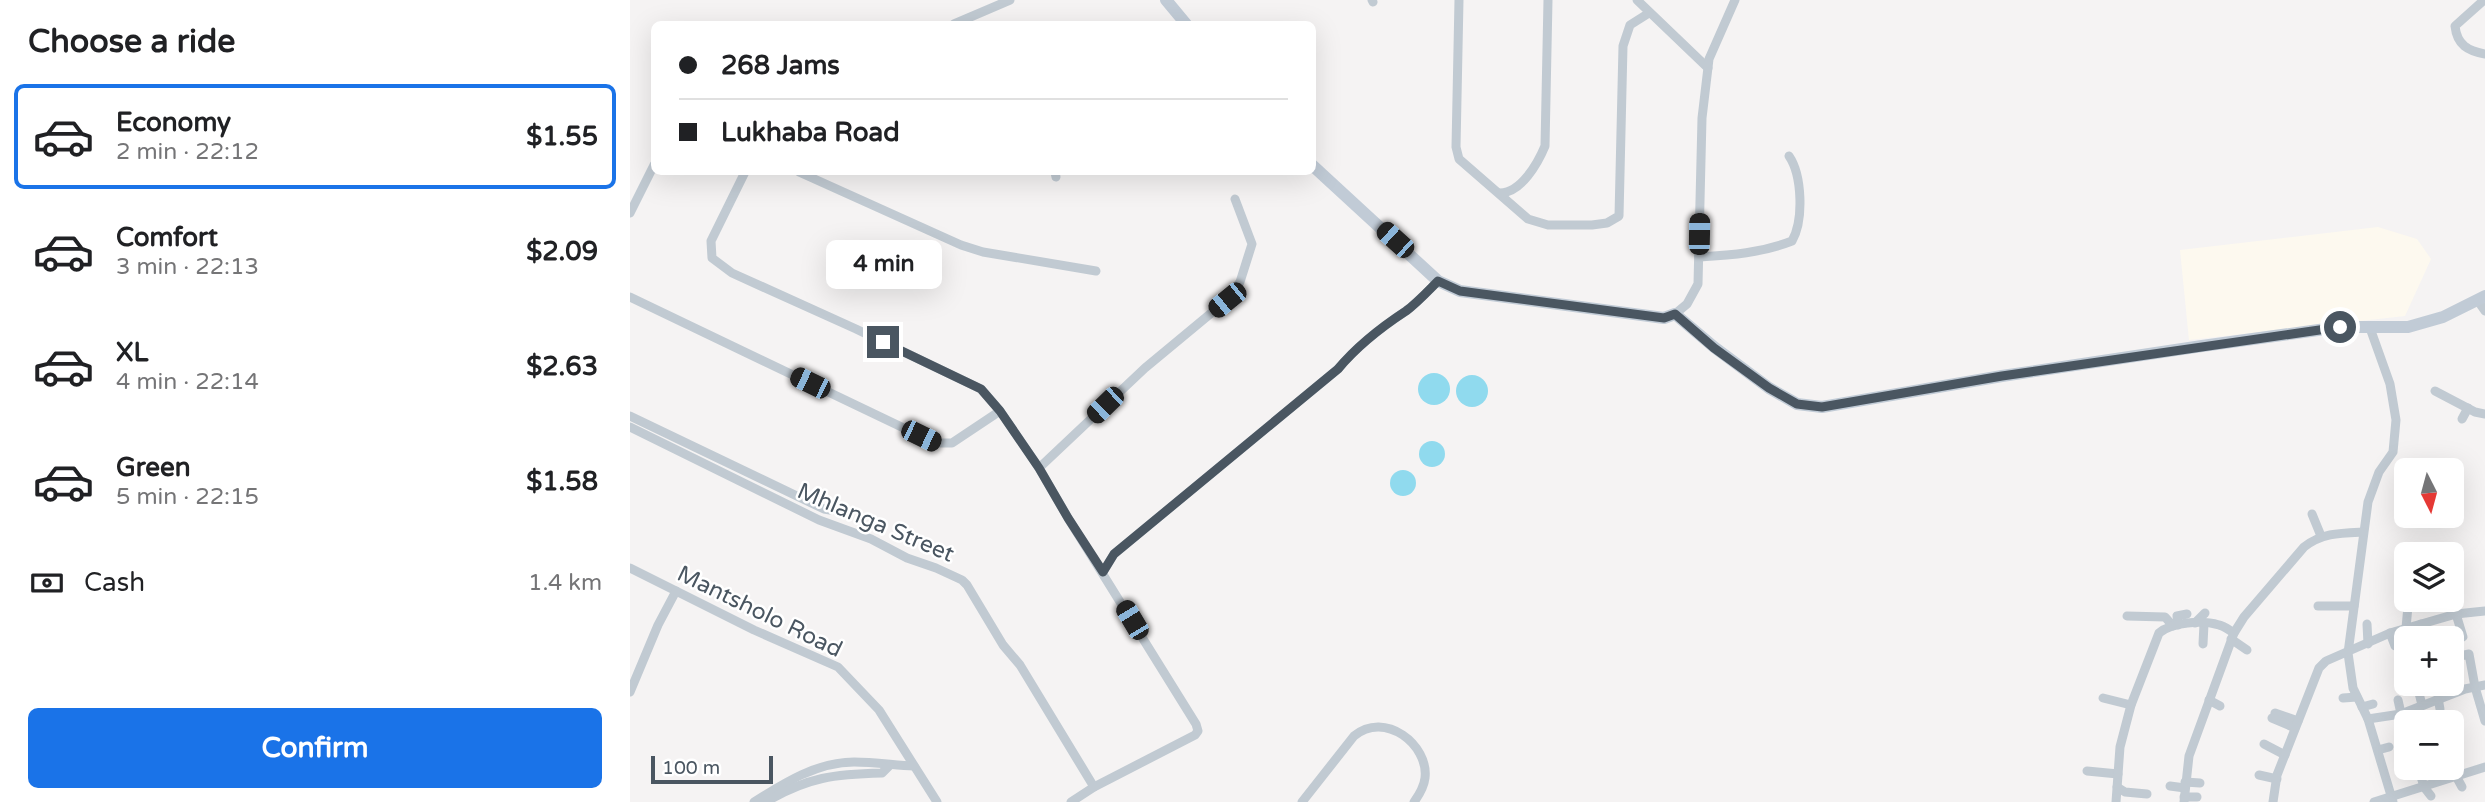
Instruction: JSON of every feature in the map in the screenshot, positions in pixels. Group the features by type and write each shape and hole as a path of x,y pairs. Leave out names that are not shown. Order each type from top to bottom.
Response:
{"street":[{"path":"961,21 1010,0"},
{"path":"1166,0 1184,21"},
{"path":"1459,0 1456,147 1459,159 1528,219 1548,225 1592,225 1607,223 1619,216 1623,46 1630,25 1649,13"},
{"path":"1500,193 1515,189 1534,167 1545,145 1548,0"},
{"path":"1637,0 1708,68"},
{"path":"1316,169 1438,281 1460,291 1664,318 1675,314 1687,304 1698,284 1702,118 1709,59 1735,0"},
{"path":"2484,0 2455,26 2457,38 2468,51 2485,54"},
{"path":"1699,257 1752,253 1792,241 1798,231 1799,182 1797,167 1789,156"},
{"path":"630,213 651,171"},
{"path":"744,175 711,241 710,251 717,263 732,273 981,389 1000,411 1039,468 1198,731 1195,736 1094,787 1072,802"},
{"path":"806,175 961,245 983,252 1096,271"},
{"path":"1039,468 1145,368 1227,300 1240,282 1252,244 1235,199"},
{"path":"1103,572 1114,554 1338,369 1367,338 1407,310 1438,281"},
{"path":"630,297 936,443 952,443 1000,411"},
{"path":"1675,314 1714,348 1769,388 1797,404 1822,407 2002,376 2340,327 2408,327 2483,303"},
{"path":"2370,328 2390,384 2396,420 2393,452 2379,472 2368,502 2347,653 2353,688 2368,719 2392,799"},
{"path":"2435,391 2485,414"},
{"path":"2462,419 2468,408"},
{"path":"630,416 824,509 830,510 833,507"},
{"name":"Mhlanga Street","path":"630,427 819,520 870,539 907,558 962,580 1003,645 1020,665 1094,787"},
{"path":"2312,514 2321,536"},
{"path":"2185,792 2189,756 2209,700 2223,675 2232,636 2244,617 2304,547 2321,536 2363,532"},
{"name":"Mantsholo Road","path":"630,568 754,630 838,667 879,710 937,802"},
{"path":"630,692 658,625 676,591"},
{"path":"2318,606 2354,606"},
{"path":"2414,626 2456,614 2485,611"},
{"path":"2203,643 2200,624 2205,613"},
{"path":"2175,625 2177,616 2188,614"},
{"path":"2456,614 2460,626"},
{"path":"2127,616 2165,617 2175,625"},
{"path":"2367,624 2368,644"},
{"path":"2116,802 2120,747 2131,705 2159,633 2166,626 2219,625 2247,650"},
{"path":"2273,802 2285,755 2319,668 2326,661 2394,632"},
{"path":"2390,633 2394,643"},
{"path":"2464,655 2469,654 2485,721"},
{"path":"2410,710 2438,698 2485,685"},
{"path":"2420,696 2422,705"},
{"path":"2343,698 2357,697"},
{"path":"2104,698 2131,705"},
{"path":"2438,698 2440,709"},
{"path":"2209,700 2221,706"},
{"path":"2398,700 2400,710"},
{"path":"2362,707 2373,704"},
{"path":"2274,715 2296,724"},
{"path":"2368,719 2394,715"},
{"path":"1302,802 1354,736 1362,730 1376,726 1397,730 1421,758 1425,778 1423,789 1414,802"},
{"path":"2264,744 2285,755"},
{"path":"2378,750 2389,747"},
{"path":"754,802 781,785 819,767 852,762 914,766"},
{"path":"766,802 824,776 882,773 890,765"},
{"path":"2464,772 2485,767"},
{"path":"2087,771 2118,774"},
{"path":"2259,775 2277,779"},
{"path":"2374,802 2392,799 2418,783 2430,780"},
{"path":"2454,780 2462,787"},
{"path":"2185,792 2200,783"},
{"path":"2418,783 2431,796"},
{"path":"2170,786 2197,797"},
{"path":"2117,787 2126,792 2147,794"}],"shaded area":[{"path":"2378,227 2417,239 2431,259 2405,316 2189,340 2180,250"}],"water":[{"path":"1434,373 1445,378 1450,389 1445,400 1434,405 1423,400 1418,389 1423,378"},
{"path":"1472,375 1483,380 1488,391 1483,402 1472,407 1461,402 1456,391 1461,380"},
{"path":"1432,441 1441,445 1445,454 1441,463 1432,467 1423,463 1419,454 1423,445"},
{"path":"1403,470 1412,474 1416,483 1412,492 1403,496 1394,492 1390,483 1394,474"}],"route":[{"path":"883,342 981,389 1000,411 1039,468 1103,572 1114,554 1338,369 1367,338 1407,310 1438,281 1460,291 1639,313 1652,317 1664,318 1675,314 1714,348 1769,388 1797,404 1822,407 2002,376 2340,327"}]}
